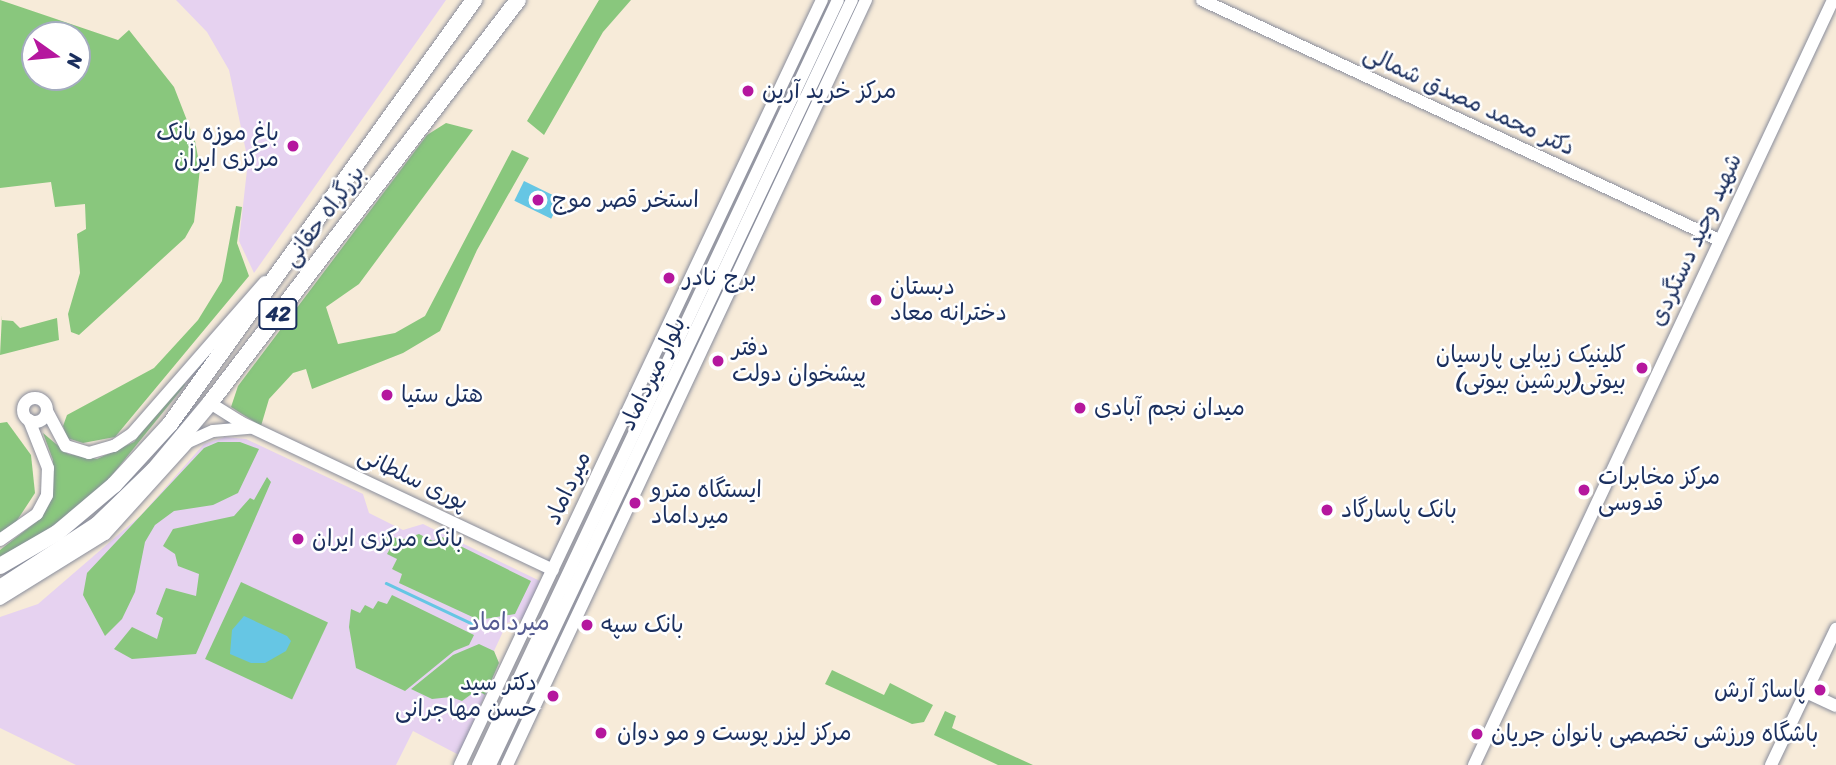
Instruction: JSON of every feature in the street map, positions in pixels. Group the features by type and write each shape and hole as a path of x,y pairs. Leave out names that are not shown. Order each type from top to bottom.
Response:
{"highway":[{"name":"بزرگراه حقانی","path":"0,566 57,533 124,475 170,424 474,0"},
{"name":"بزرگراه حقانی","path":"0,588 97,525 154,470 210,403 518,0"}],"main road":[{"name":"میرداماد","path":"460,765 822,0"},
{"name":"بلوار میرداماد","path":"478,765 838,0"},
{"name":"بلوار میرداماد","path":"490,765 852,0"},
{"path":"507,765 866,0"},
{"name":"دکتر محمد مصدق شمالی","path":"1202,0 1719,240"},
{"name":"شهید وحید دستگردی","path":"1474,765 1833,0"},
{"path":"0,540 37,514 47,495 48,468 23,411 32,399 43,401 55,435 73,450 98,452 123,441 291,257"},
{"path":"715,320 722,278"},
{"name":"پوری سلطانی","path":"210,403 254,428 552,570"},
{"path":"29,420 40,421 47,411"},
{"path":"0,599 105,534 188,442 213,431 254,428"},
{"path":"1778,765 1836,629"},
{"path":"1771,765 1836,642"},
{"path":"1809,693 1836,706"}],"shaded area":[{"name":"باغ موزه بانک مرکزی ایران","path":"176,0 446,0 254,273 239,241 248,161 229,70 207,32"},
{"path":"225,437 246,439 363,494 369,513 403,530 423,524 540,581 523,619 507,623 494,651 499,663 459,755 413,731 396,765 76,765 0,728 0,617 38,604 140,516 204,444"}],"green space":[{"path":"0,0 62,21 21,21 21,91 91,91 91,31 118,40 129,30 174,87 195,141 200,168 194,222 185,238 79,335 71,332 68,314 80,273 77,234 86,229 85,204 55,207 51,182 0,188"},
{"path":"599,0 631,0 603,32 544,135 527,121"},
{"path":"446,123 473,130 359,284 326,307 338,344 395,333 425,316 512,150 529,158 477,250 440,331 403,353 312,389 306,369 293,373 269,399 261,426 231,407 238,386 427,135"},
{"path":"236,206 242,207 237,243 249,276 115,437 83,443 67,438 63,426 67,415 154,368 198,320 222,281"},
{"path":"2,315 2,320 13,321 20,328 57,318 59,340 0,355"},
{"path":"183,380 185,385 100,490 38,537 0,559 0,550 40,519 52,499 53,460 43,433 68,454 97,459 134,442"},
{"path":"7,422 31,455 35,493 16,522 0,533 0,423"},
{"path":"218,442 240,442 259,449 238,493 213,505 174,511 155,525 145,542 135,592 122,619 105,636 83,595 87,573 204,448"},
{"path":"267,477 271,482 196,654 132,659 114,649 132,627 157,639 163,618 156,614 166,588 196,596 199,574 178,566 175,554 163,546 173,529 234,516 250,498 254,500"},
{"path":"419,534 433,541 440,536 531,581 515,614 479,620 399,583 402,574 392,569 397,559 387,554 392,545 384,541 388,535 401,540"},
{"path":"241,582 328,623 292,700 205,659"},
{"path":"392,595 474,635 469,645 454,651 405,691 356,668 349,627 351,609 360,613 365,605 373,609 378,601 387,604"},
{"path":"479,644 494,651 499,663 485,695 477,690 462,701 451,697 432,699 411,689 453,655"},
{"path":"832,670 884,695 890,683 933,705 924,722 912,724 825,684"},
{"path":"945,711 956,716 952,728 1033,765 998,765 934,735"}],"water":[{"name":"استخر قصر موج","path":"524,181 561,199 551,219 514,201"},
{"path":"244,616 287,636 291,641 286,651 265,663 251,663 230,654 232,630"}],"waterway":[{"path":"386,583 473,624"}],"place":[{"name":"مرکز خرید آرین","path":"748,91"},
{"name":"باغ موزه بانک مرکزی ایران","path":"293,146"},
{"name":"استخر قصر موج","path":"538,200"},
{"name":"برج نادر","path":"669,278"},
{"name":"دبستان دخترانه معاد","path":"876,300"},
{"name":"دفتر پیشخوان دولت","path":"718,361"},
{"name":"کلینیک زیبایی پارسیان بیوتی(پرشین بیوتی)","path":"1642,368"},
{"name":"هتل ستیا","path":"387,395"},
{"name":"میدان نجم آبادی","path":"1080,408"},
{"name":"مرکز مخابرات قدوسی","path":"1584,490"},
{"name":"ایستگاه مترو میرداماد","path":"635,503"},
{"name":"بانک پاسارگاد","path":"1327,510"},
{"name":"بانک مرکزی ایران","path":"298,539"},
{"name":"بانک سپه","path":"587,625"},
{"name":"پاساژ آرش","path":"1820,690"},
{"name":"دکتر سید حسن مهاجرانی","path":"553,696"},
{"name":"مرکز لیزر پوست و مو دوان","path":"601,733"},
{"name":"باشگاه ورزشی تخصصی بانوان جریان","path":"1477,734"}],"district":[{"name":"میرداماد","path":"509,623"}]}
